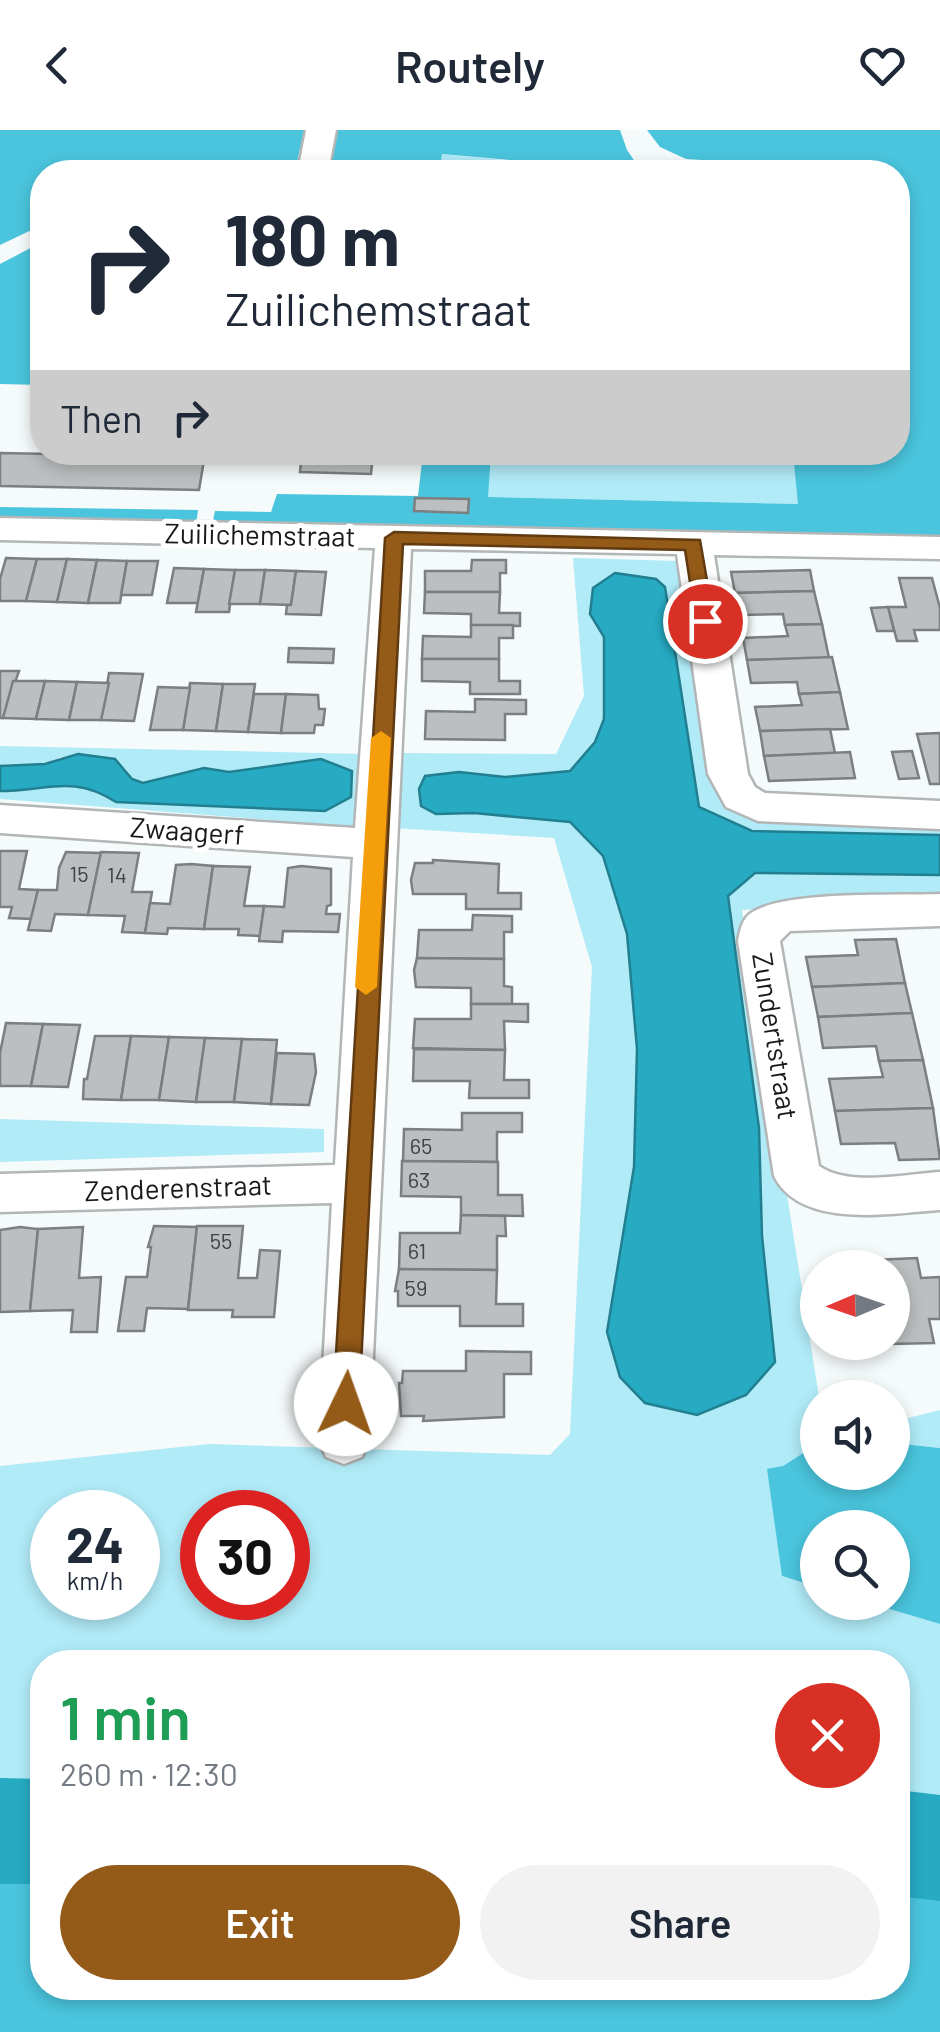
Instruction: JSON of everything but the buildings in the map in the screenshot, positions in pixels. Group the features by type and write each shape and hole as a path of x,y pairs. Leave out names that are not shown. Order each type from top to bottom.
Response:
{"street":[{"path":"315,160 321,130"},
{"name":"Zuilichemstraat","path":"0,529 940,548"},
{"path":"344,1442 374,844 394,538"},
{"path":"694,544 728,774 740,797 758,807 785,810 940,815"},
{"name":"Zwaagerf","path":"0,819 374,844"},
{"name":"Zundertstraat","path":"940,910 784,916 762,926 759,942 796,1176 809,1188 829,1194 940,1191"},
{"name":"Zenderenstraat","path":"0,1193 356,1183"}],"shaded area":[{"path":"0,130 304,130 298,160 30,160 30,231 0,245"},
{"path":"337,130 620,130 634,160 509,160 442,154 441,160 331,160"},
{"path":"647,130 940,130 940,537 212,525 215,511 271,512 277,494 418,496 422,465 490,465 488,497 798,504 794,465 910,465 910,160 702,160 686,159 660,147"},
{"path":"441,154 503,160 440,160"},
{"path":"30,248 30,385 0,384 0,264"},
{"path":"490,465 794,465 799,504 487,497"},
{"path":"0,507 198,510 196,524 0,522"},
{"path":"573,558 678,561 687,574 718,794 742,811 940,825 940,835 752,831 699,807 665,587 590,614 604,637 604,719 595,742 570,772 505,777 459,772 436,814 474,813 570,822 603,855 627,934 637,1049 634,1167 607,1332 762,1236 759,1128 727,896 755,873 940,875 940,902 742,910 800,1277 800,1360 813,1360 816,1380 800,1380 800,1455 783,1466 782,1576 800,1582 800,1620 910,1620 910,1615 940,1624 940,1835 910,1834 910,1650 30,1650 30,1814 0,1813 0,1466 209,1444 550,1455 570,1434 592,967 554,838 392,828 397,753 556,754 584,696"},
{"path":"615,573 656,579 665,587 699,807 752,831 940,835 940,875 755,873 728,896 759,1128 762,1236 775,1362 746,1395 697,1415 645,1403 620,1377 607,1332 634,1167 637,1049 627,934 603,856 570,822 474,813 436,814 421,806 419,789 425,776 459,772 505,777 570,771 595,742 604,719 604,637 590,614 593,588"},
{"path":"0,746 367,754 361,827 0,799 0,791 60,786 86,789 116,802 321,760 229,772 204,768 143,784 132,779 125,768 61,757 45,764 0,766"},
{"path":"78,754 115,759 132,779 143,783 204,768 229,772 321,759 352,771 351,797 325,811 116,802 101,793 73,786 0,791 0,766 45,764"},
{"path":"0,1119 324,1129 324,1152 0,1162"},
{"path":"940,1410 940,1448 910,1445 910,1418"},
{"path":"910,1445 940,1448 940,1624 910,1615 910,1510 800,1510 800,1582 782,1576 767,1469 783,1466 800,1455 800,1490 910,1490"},
{"path":"0,1813 30,1814 30,2000 910,2000 910,1834 940,1835 940,2032 0,2032"}],"waterway":[{"path":"0,1831 30,1831"},
{"path":"910,1844 940,1848"}],"slow traffic":[{"path":"366,987 381,738"}],"route":[{"path":"346,1404 374,844 394,538 694,544 705,621"}]}
